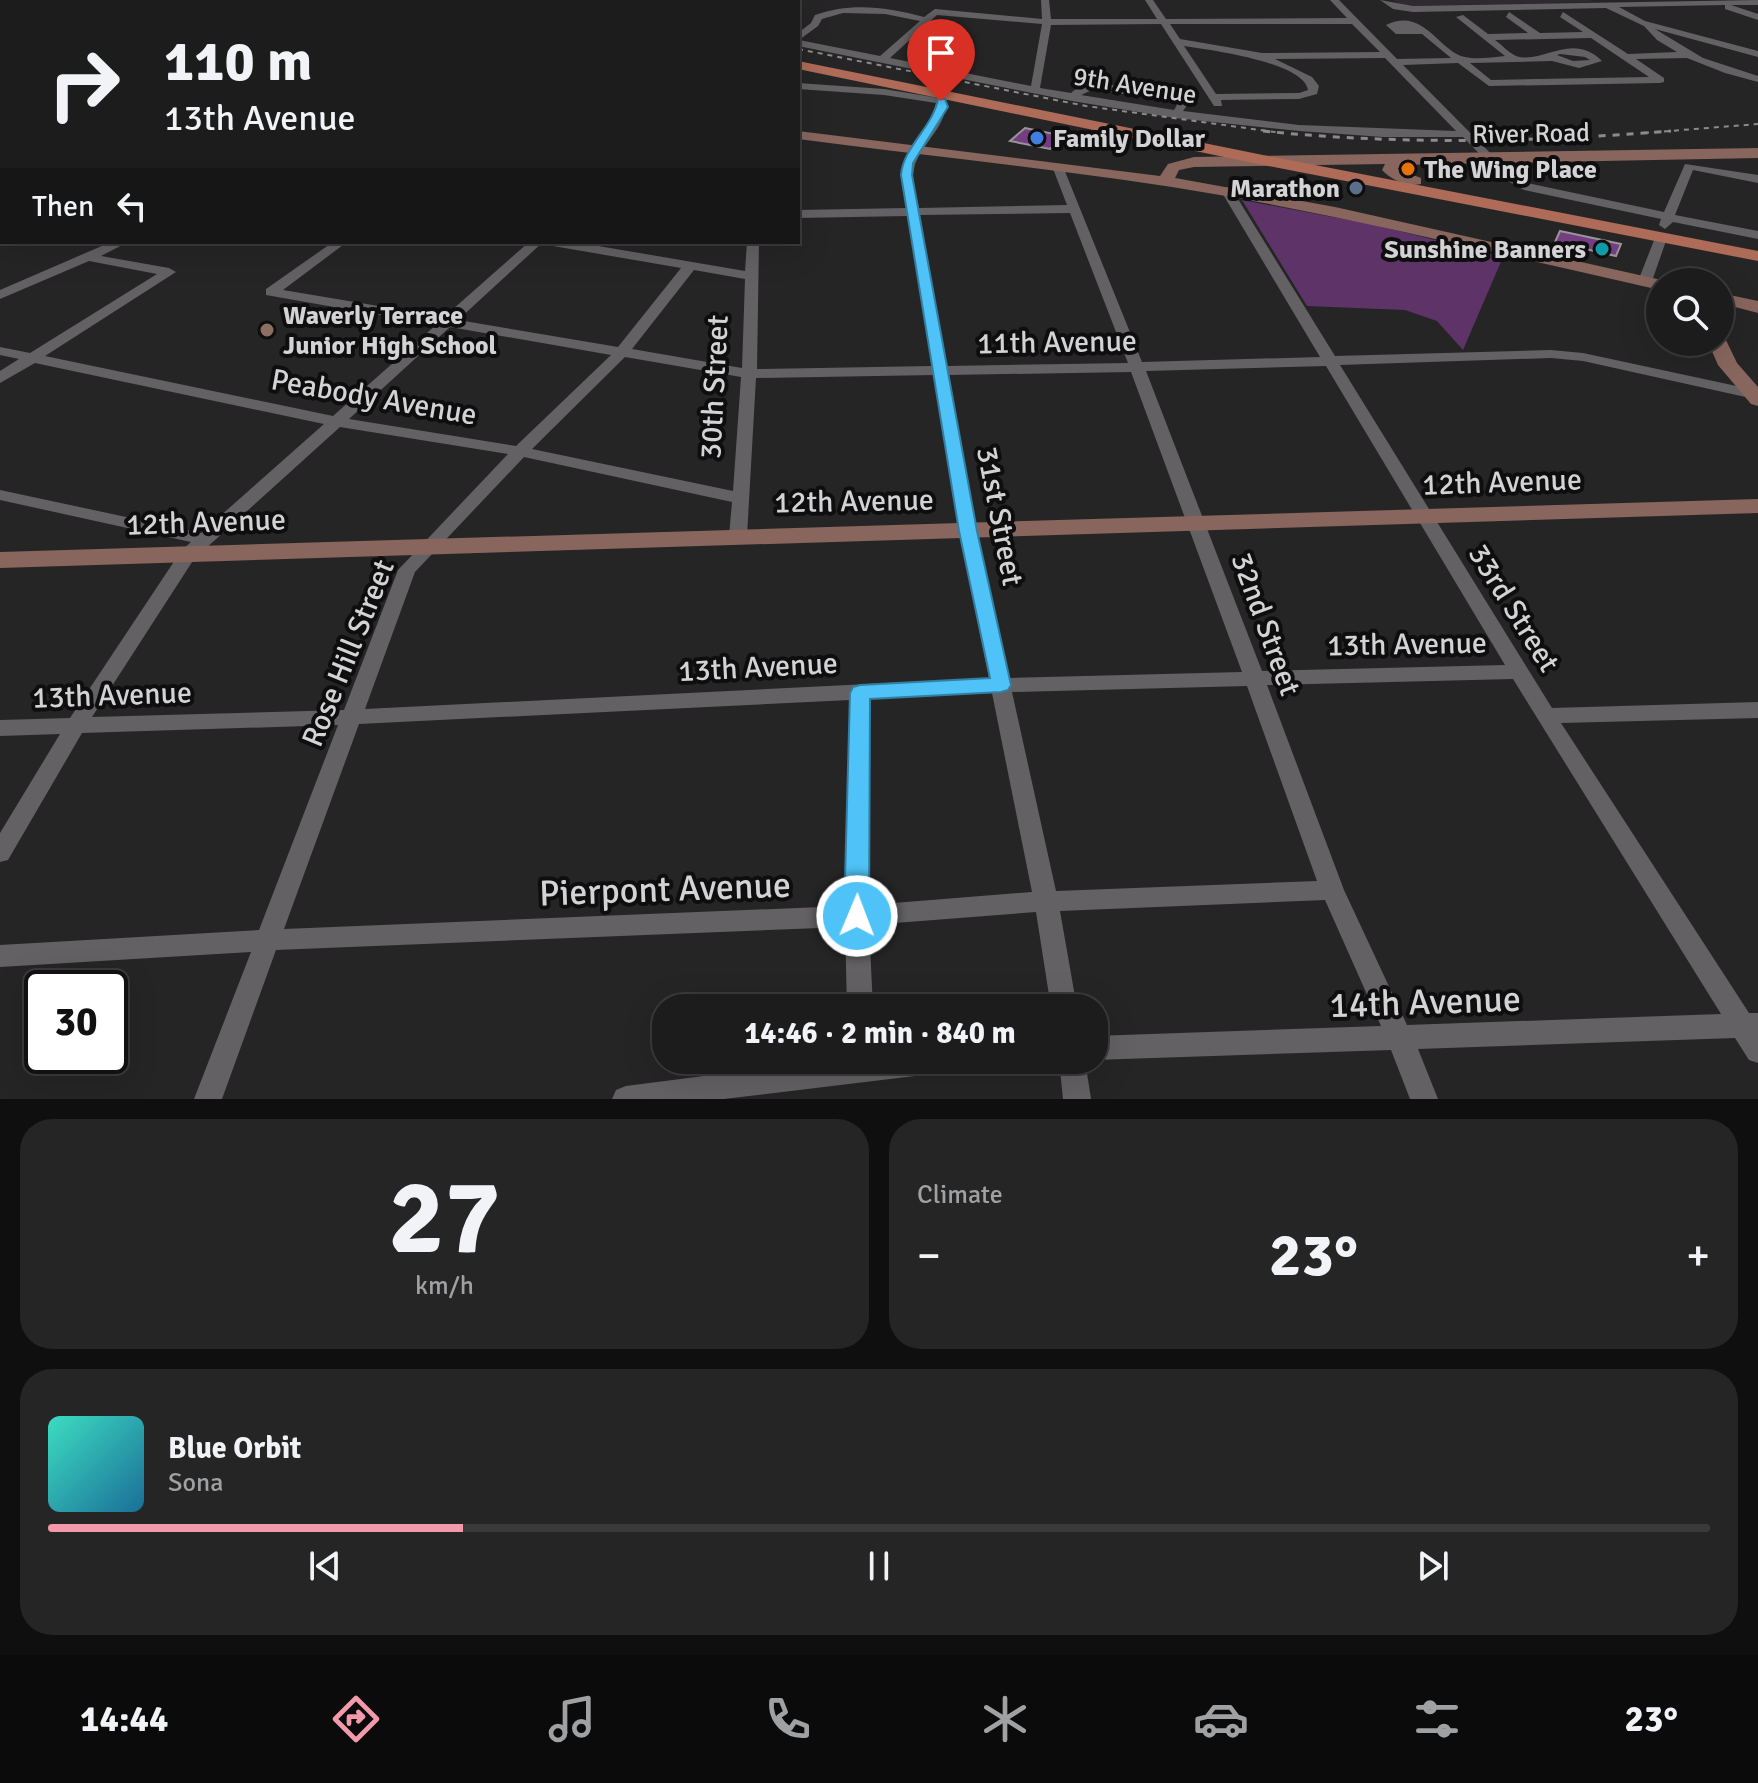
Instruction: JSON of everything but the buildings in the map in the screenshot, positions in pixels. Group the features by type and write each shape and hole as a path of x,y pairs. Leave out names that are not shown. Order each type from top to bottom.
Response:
{"main road":[{"path":"800,58 1758,246"},
{"path":"800,65 1263,160 1664,228 1758,256"}],"street":[{"path":"935,12 936,0"},
{"path":"1035,89 1047,22 1045,0"},
{"path":"1149,0 1230,121"},
{"path":"1334,0 1508,177 1528,187 1664,228 1758,235"},
{"path":"1384,0 1396,7 1413,9 1507,9 1601,1 1758,2"},
{"path":"1601,1 1642,23 1664,42 1688,55 1714,67 1758,79"},
{"path":"1714,2 1758,17"},
{"path":"800,39 818,17 827,13 881,11 925,20"},
{"path":"882,60 935,12 1047,22 1354,21"},
{"path":"1509,15 1564,50 1595,57 1688,55"},
{"path":"1405,27 1415,25 1424,31 1489,83 1660,80 1563,15"},
{"path":"1460,17 1514,59"},
{"path":"1642,23 1758,54"},
{"path":"1486,37 1592,35"},
{"name":"9th Avenue","path":"800,41 1072,98 1175,115 1351,132 1468,134"},
{"path":"1178,42 1262,56 1459,60 1553,58 1584,65 1595,63 1595,57"},
{"path":"1553,58 1551,53 1564,50"},
{"path":"1213,97 1299,96 1313,92 1314,86 1308,79 1262,56"},
{"path":"1584,65 1606,81"},
{"name":"31st Street","path":"800,86 884,92 941,101 942,107 932,127 907,163 907,175 968,531 1046,901 1062,994"},
{"path":"800,135 1066,167 1227,191 1447,235 1646,282"},
{"path":"1165,181 1169,171 1201,156 1196,149 1185,145"},
{"name":"River Road","path":"1066,167 1125,169 1263,160 1758,153"},
{"path":"1399,159 1393,162 1390,170 1399,177 1415,181"},
{"path":"1655,268 1664,228 1691,165 1758,179"},
{"name":"32nd Street","path":"1066,167 1075,209 1198,523 1332,890 1400,1038 1424,1099"},
{"name":"33rd Street","path":"1227,191 1546,716 1750,1025 1758,1051"},
{"path":"800,214 1075,209"},
{"path":"0,295 117,244"},
{"name":"11th Avenue","path":"338,244 271,292 749,374 1139,367 1551,354 1583,357 1754,396"},
{"path":"0,853 75,727 194,547 535,244"},
{"path":"564,244 751,276"},
{"name":"30th Street","path":"738,536 749,374 753,244"},
{"path":"0,378 169,272 87,257"},
{"name":"Rose Hill Street","path":"208,1099 407,570 520,451 622,352 690,266"},
{"path":"1734,301 1758,307"},
{"name":"Peabody Avenue","path":"0,351 334,421 520,451 739,498"},
{"path":"1724,356 1754,396"},
{"path":"0,495 194,547"},
{"name":"12th Avenue","path":"0,560 194,547 430,547 1758,506"},
{"name":"13th Avenue","path":"0,728 354,717 1001,685 1520,672"},
{"path":"860,693 857,916 860,994"},
{"path":"1546,716 1758,710"},
{"name":"Pierpont Avenue","path":"0,956 270,940 857,916 1046,901 1332,890"},
{"name":"14th Avenue","path":"1108,1048 1750,1025"},
{"path":"626,1099 795,1074"},
{"path":"1074,1074 1077,1099"}],"shaded area":[{"path":"1393,0 1590,0 1593,2 1403,6"},
{"path":"1242,200 1375,225 1503,257 1463,350 1437,321 1405,310 1307,306"}],"railway":[{"path":"800,49 1086,106 1273,132"},
{"path":"1658,132 1758,124"},
{"path":"1263,131 1273,132"},
{"path":"1658,132 1671,131"},
{"path":"1273,132 1416,140 1569,138 1658,132"},
{"path":"1273,132 1282,133"},
{"path":"1644,133 1658,132"}],"place":[{"name":"Family Dollar","path":"1037,138"},
{"name":"The Wing Place","path":"1408,169"},
{"name":"Marathon","path":"1356,188"},
{"name":"Sunshine Banners","path":"1602,249"},
{"name":"Waverly Terrace Junior High School","path":"267,330"}],"route":[{"path":"857,916 860,693 1001,685 968,531 907,175 907,163 932,127 942,107 941,101"}]}
